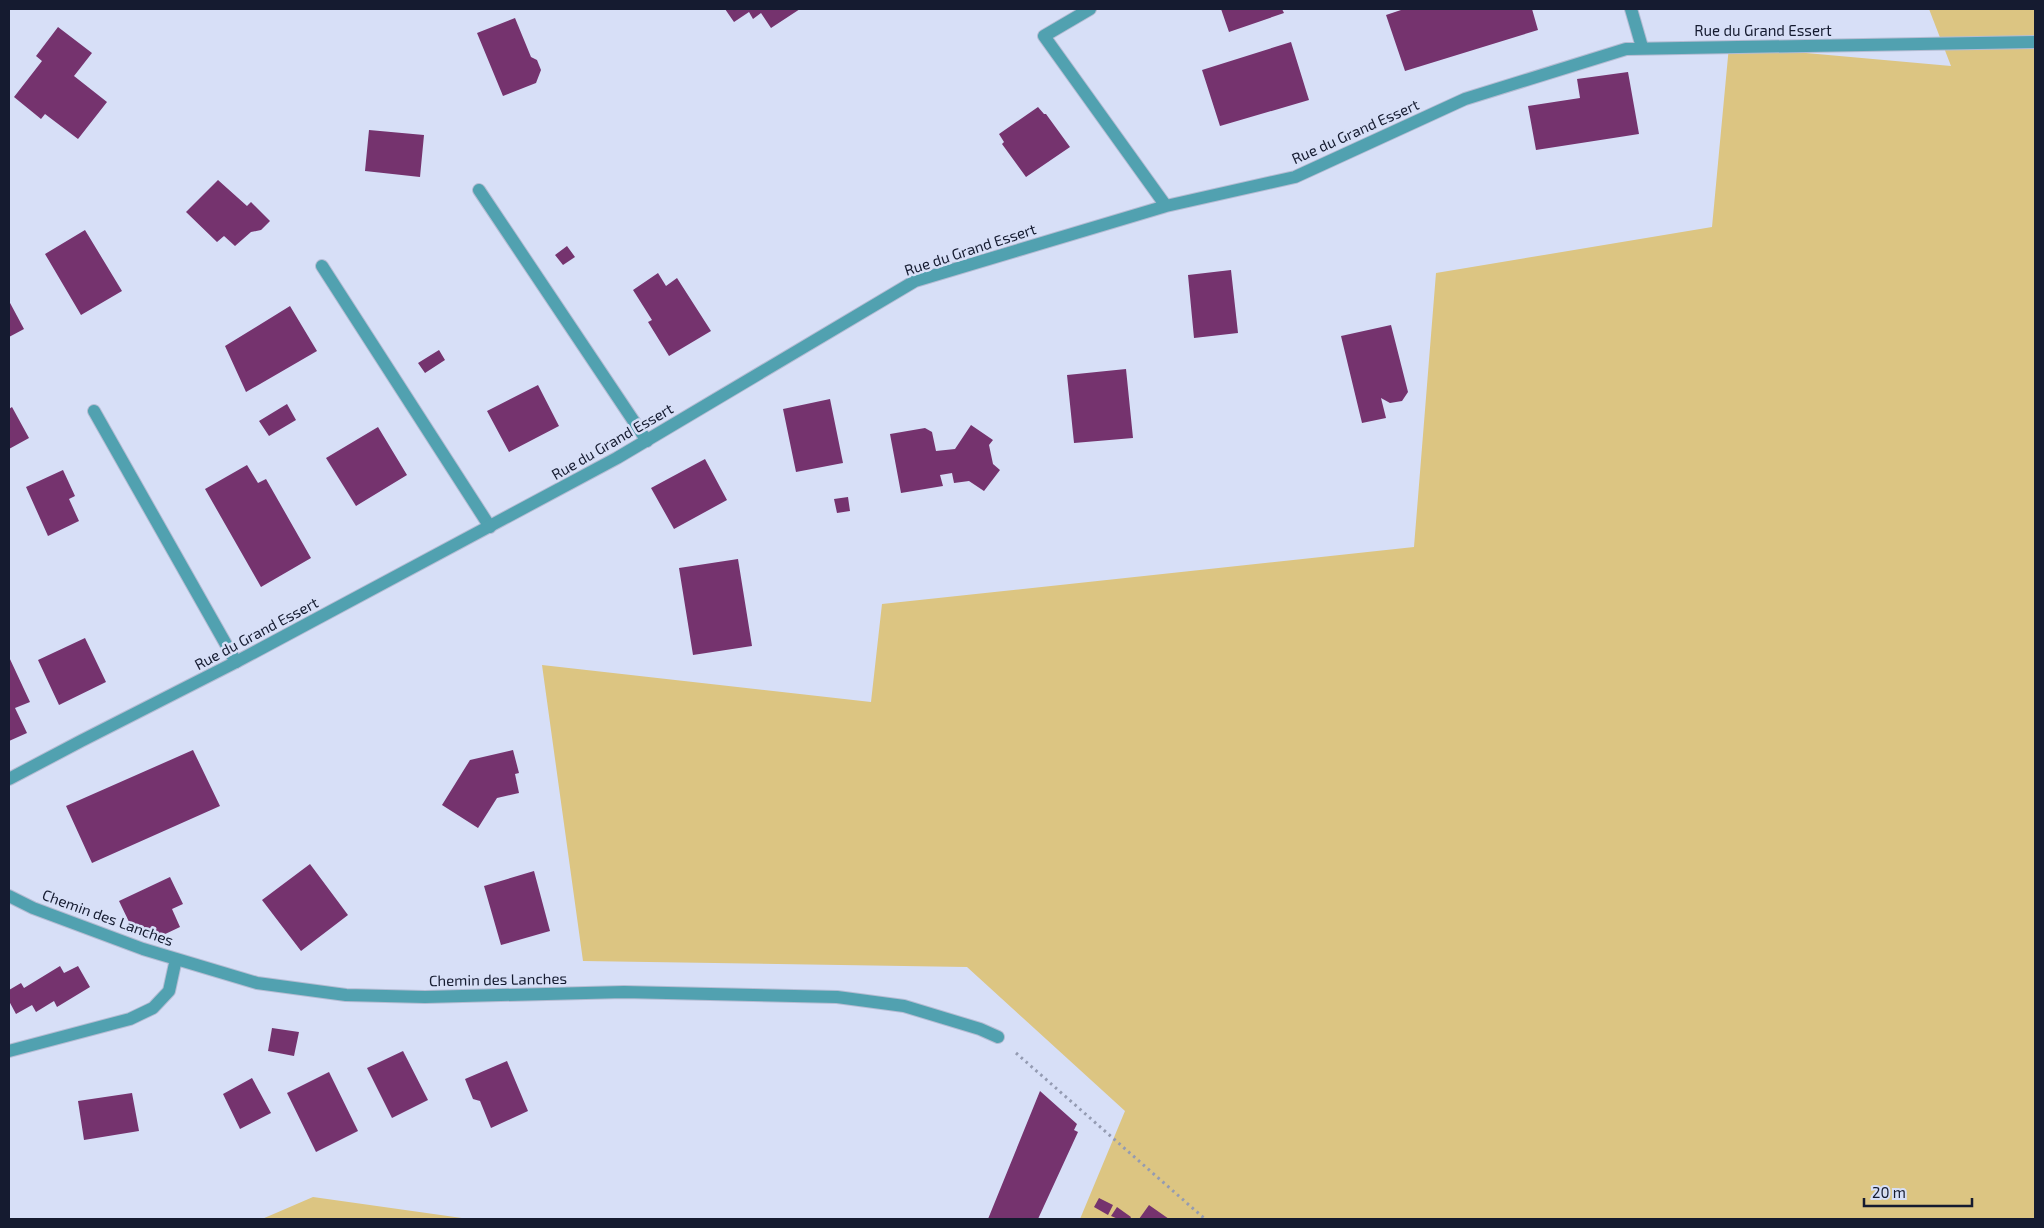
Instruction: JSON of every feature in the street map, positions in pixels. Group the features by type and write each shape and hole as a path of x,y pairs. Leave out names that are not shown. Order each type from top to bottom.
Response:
{"street":[{"path":"1090,9 1044,36 1166,206"},
{"path":"1631,9 1642,48"},
{"name":"Rue du Grand Essert","path":"9,779 81,740 236,662 647,441 914,281 1166,206 1295,177 1465,100 1626,49 2035,42"},
{"path":"479,190 647,441"},
{"path":"322,266 490,527"},
{"path":"94,411 236,662"},
{"name":"Chemin des Lanches","path":"9,896 33,908 144,949 257,983 346,995 425,997 624,992 837,997 904,1006 980,1029 998,1037"},
{"path":"9,1051 130,1019 153,1008 169,991 176,959"}],"path":[{"path":"998,1037 1205,1219"}],"shaded area":[{"path":"1929,9 2035,9 2035,1219 1080,1219 1125,1111 967,967 583,961 542,665 871,702 882,604 1414,547 1436,273 1712,227 1729,46 1951,66"},
{"path":"313,1197 469,1219 262,1219"}],"building":[{"path":"725,9 800,9 771,28 761,13 753,19 749,12 734,22"},
{"path":"1221,9 1282,9 1284,13 1229,32"},
{"path":"1404,9 1532,9 1538,30 1405,71 1386,15"},
{"path":"515,18 531,57 537,60 541,70 536,83 503,96 477,33"},
{"path":"58,27 92,53 74,76 107,102 78,139 45,114 41,119 14,97 42,61 36,56"},
{"path":"1291,42 1309,100 1220,126 1202,70"},
{"path":"1628,72 1639,134 1536,150 1528,106 1580,98 1577,79"},
{"path":"1038,107 1046,114 1070,147 1026,177 1002,144 1004,142 999,134"},
{"path":"369,130 424,135 420,177 365,171"},
{"path":"218,180 247,206 251,202 270,221 261,230 251,232 235,246 224,236 217,242 186,212"},
{"path":"85,230 122,291 81,315 45,254"},
{"path":"567,246 575,257 563,265 555,255"},
{"path":"1231,270 1238,333 1194,338 1188,275"},
{"path":"658,273 666,286 677,278 711,331 669,356 648,322 652,320 633,290"},
{"path":"9,301 24,329 9,337"},
{"path":"290,306 317,351 246,392 225,346"},
{"path":"1391,325 1408,392 1402,401 1390,403 1381,398 1386,418 1362,423 1341,336"},
{"path":"439,350 445,360 425,373 418,363"},
{"path":"1126,369 1133,438 1074,443 1067,375"},
{"path":"538,385 559,426 509,452 487,411"},
{"path":"830,399 843,463 796,472 783,409"},
{"path":"287,404 296,420 269,436 259,421"},
{"path":"12,407 29,438 9,449 9,409"},
{"path":"971,425 993,440 989,445 993,464 1000,470 984,491 969,481 954,483 952,473 940,475 943,486 901,493 890,434 925,428 932,432 936,451 955,449"},
{"path":"378,427 407,475 356,506 326,458"},
{"path":"705,459 727,500 674,529 651,488"},
{"path":"247,465 258,483 266,479 311,558 261,587 205,489"},
{"path":"63,470 75,496 69,499 79,521 48,536 26,487"},
{"path":"848,497 850,511 837,513 834,499"},
{"path":"738,559 752,646 693,655 679,568"},
{"path":"85,638 106,682 59,705 38,660"},
{"path":"9,657 30,702 15,708 27,733 9,741"},
{"path":"193,750 220,806 92,863 66,806"},
{"path":"513,750 519,773 515,774 519,793 497,798 478,828 442,805 470,760"},
{"path":"310,864 348,915 301,951 262,900"},
{"path":"534,871 550,931 501,945 484,886"},
{"path":"170,877 183,904 172,909 180,927 161,936 140,935 135,924 131,926 119,901"},
{"path":"60,966 64,973 78,966 90,987 57,1007 54,1001 36,1012 32,1005 16,1014 9,1001 9,990 21,983 24,988"},
{"path":"272,1028 299,1032 294,1056 268,1051"},
{"path":"403,1051 428,1100 392,1118 367,1068"},
{"path":"507,1061 528,1111 491,1128 480,1101 473,1099 465,1079"},
{"path":"329,1072 358,1131 316,1152 287,1093"},
{"path":"252,1078 271,1113 240,1129 223,1094"},
{"path":"1040,1091 1077,1124 1074,1130 1078,1132 1038,1219 988,1219"},
{"path":"132,1093 139,1131 84,1140 78,1101"},
{"path":"1099,1198 1113,1205 1108,1215 1094,1207"},
{"path":"1149,1205 1169,1219 1139,1219"},
{"path":"1117,1207 1131,1217 1130,1219 1118,1219 1111,1216"}]}
